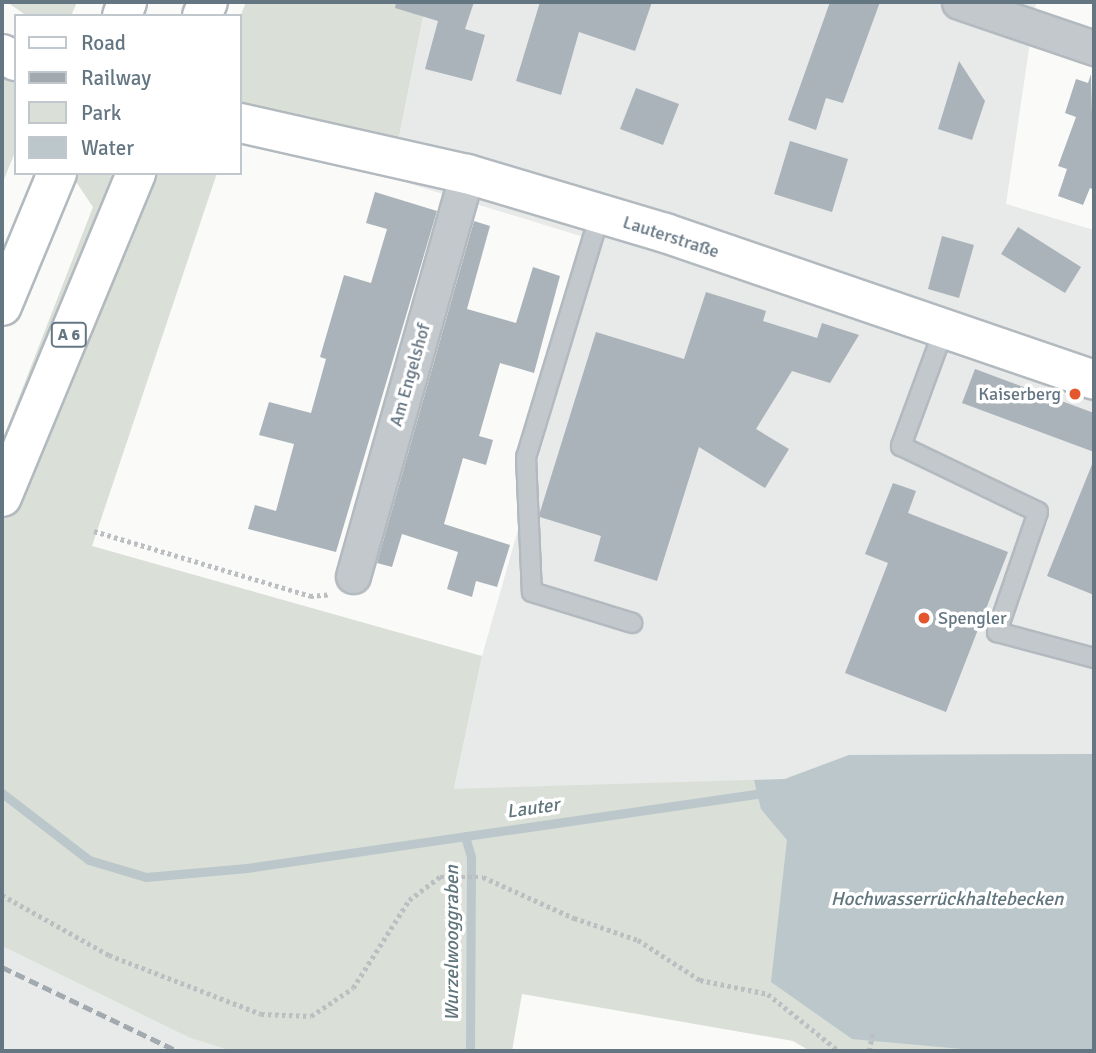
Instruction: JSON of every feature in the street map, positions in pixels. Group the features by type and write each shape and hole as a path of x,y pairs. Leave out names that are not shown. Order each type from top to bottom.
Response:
{"main road":[{"name":"Lauterstraße","path":"242,123 467,174 600,214 1094,380"},
{"path":"2,306 56,175"},
{"name":"A 6","path":"2,497 135,175"}],"street":[{"path":"959,2 1094,48"},
{"name":"Am Engelshof","path":"353,576 467,174"}],"lane":[{"path":"600,214 526,457 532,592 632,623"},
{"path":"944,329 901,446 1038,512 997,632 1094,659"}],"path":[{"path":"94,531 310,596 331,594 353,576"},
{"path":"2,895 109,955 261,1014 312,1016 353,988 409,900 440,877 483,877 574,918 638,940 700,980 768,994 839,1051"},
{"path":"869,1051 873,1031"}],"shaded area":[{"path":"426,2 1036,2 1006,204 1094,230 1094,754 849,755 785,779 454,790 482,656 600,242 391,178"},
{"path":"2,946 190,1038 232,1051 2,1051"}],"green space":[{"path":"7,2 77,2 72,14 24,14"},
{"path":"246,2 426,2 397,147 242,113 241,14"},
{"path":"2,74 14,79 14,175 216,175 92,546 482,656 454,789 784,779 849,755 1094,754 1094,1051 810,1051 793,1041 522,994 512,1051 232,1051 190,1038 2,946"}],"water":[{"name":"Hochwasserrückhaltebecken","path":"1094,754 1094,1051 984,1051 852,1039 771,982 787,840 761,809 754,780 785,779 849,755"}],"pier":[{"path":"14,155 14,175 71,175 93,207 2,441 2,184"}],"building":[{"path":"396,2 474,2 465,29 485,35 472,81 425,69 438,21 395,8"},
{"path":"540,2 652,2 635,51 579,32 561,95 516,81"},
{"path":"830,2 880,2 843,103 826,98 816,130 788,120"},
{"path":"959,61 985,101 972,140 938,129"},
{"path":"1091,74 1094,190 1090,188 1083,205 1058,196 1067,169 1058,166 1076,117 1065,113 1076,79 1088,83"},
{"path":"636,88 679,104 663,145 620,129"},
{"path":"790,141 848,159 832,212 774,194"},
{"path":"375,192 437,211 336,552 248,529 255,505 276,511 294,444 259,435 269,402 311,413 326,359 320,357 344,275 371,283 387,229 366,223"},
{"path":"474,221 490,226 467,309 516,323 533,267 560,276 534,373 500,363 479,436 493,440 486,465 463,458 444,524 510,545 497,587 476,581 472,597 447,589 458,552 402,534 392,567 377,563"},
{"path":"1018,227 1081,267 1065,293 1001,254"},
{"path":"942,236 974,245 959,298 928,289"},
{"path":"706,292 766,311 763,321 817,338 822,323 859,335 830,383 792,371 756,429 789,449 765,488 699,447 657,581 594,561 601,536 540,517 540,512 596,332 684,359"},
{"path":"975,369 1094,413 1094,452 962,403"},
{"path":"1094,462 1094,595 1047,576"},
{"name":"Spengler","path":"893,483 916,491 908,513 1008,552 946,712 845,673 888,563 865,554"}],"waterway":[{"name":"Lauter","path":"2,793 89,860 146,877 247,868 769,792"},
{"name":"Wurzelwooggraben","path":"465,836 471,857 470,1051"}],"railway":[{"path":"2,967 177,1051"}],"place":[{"name":"Kaiserberg","path":"1075,394"},
{"name":"Spengler","path":"924,618"}]}
